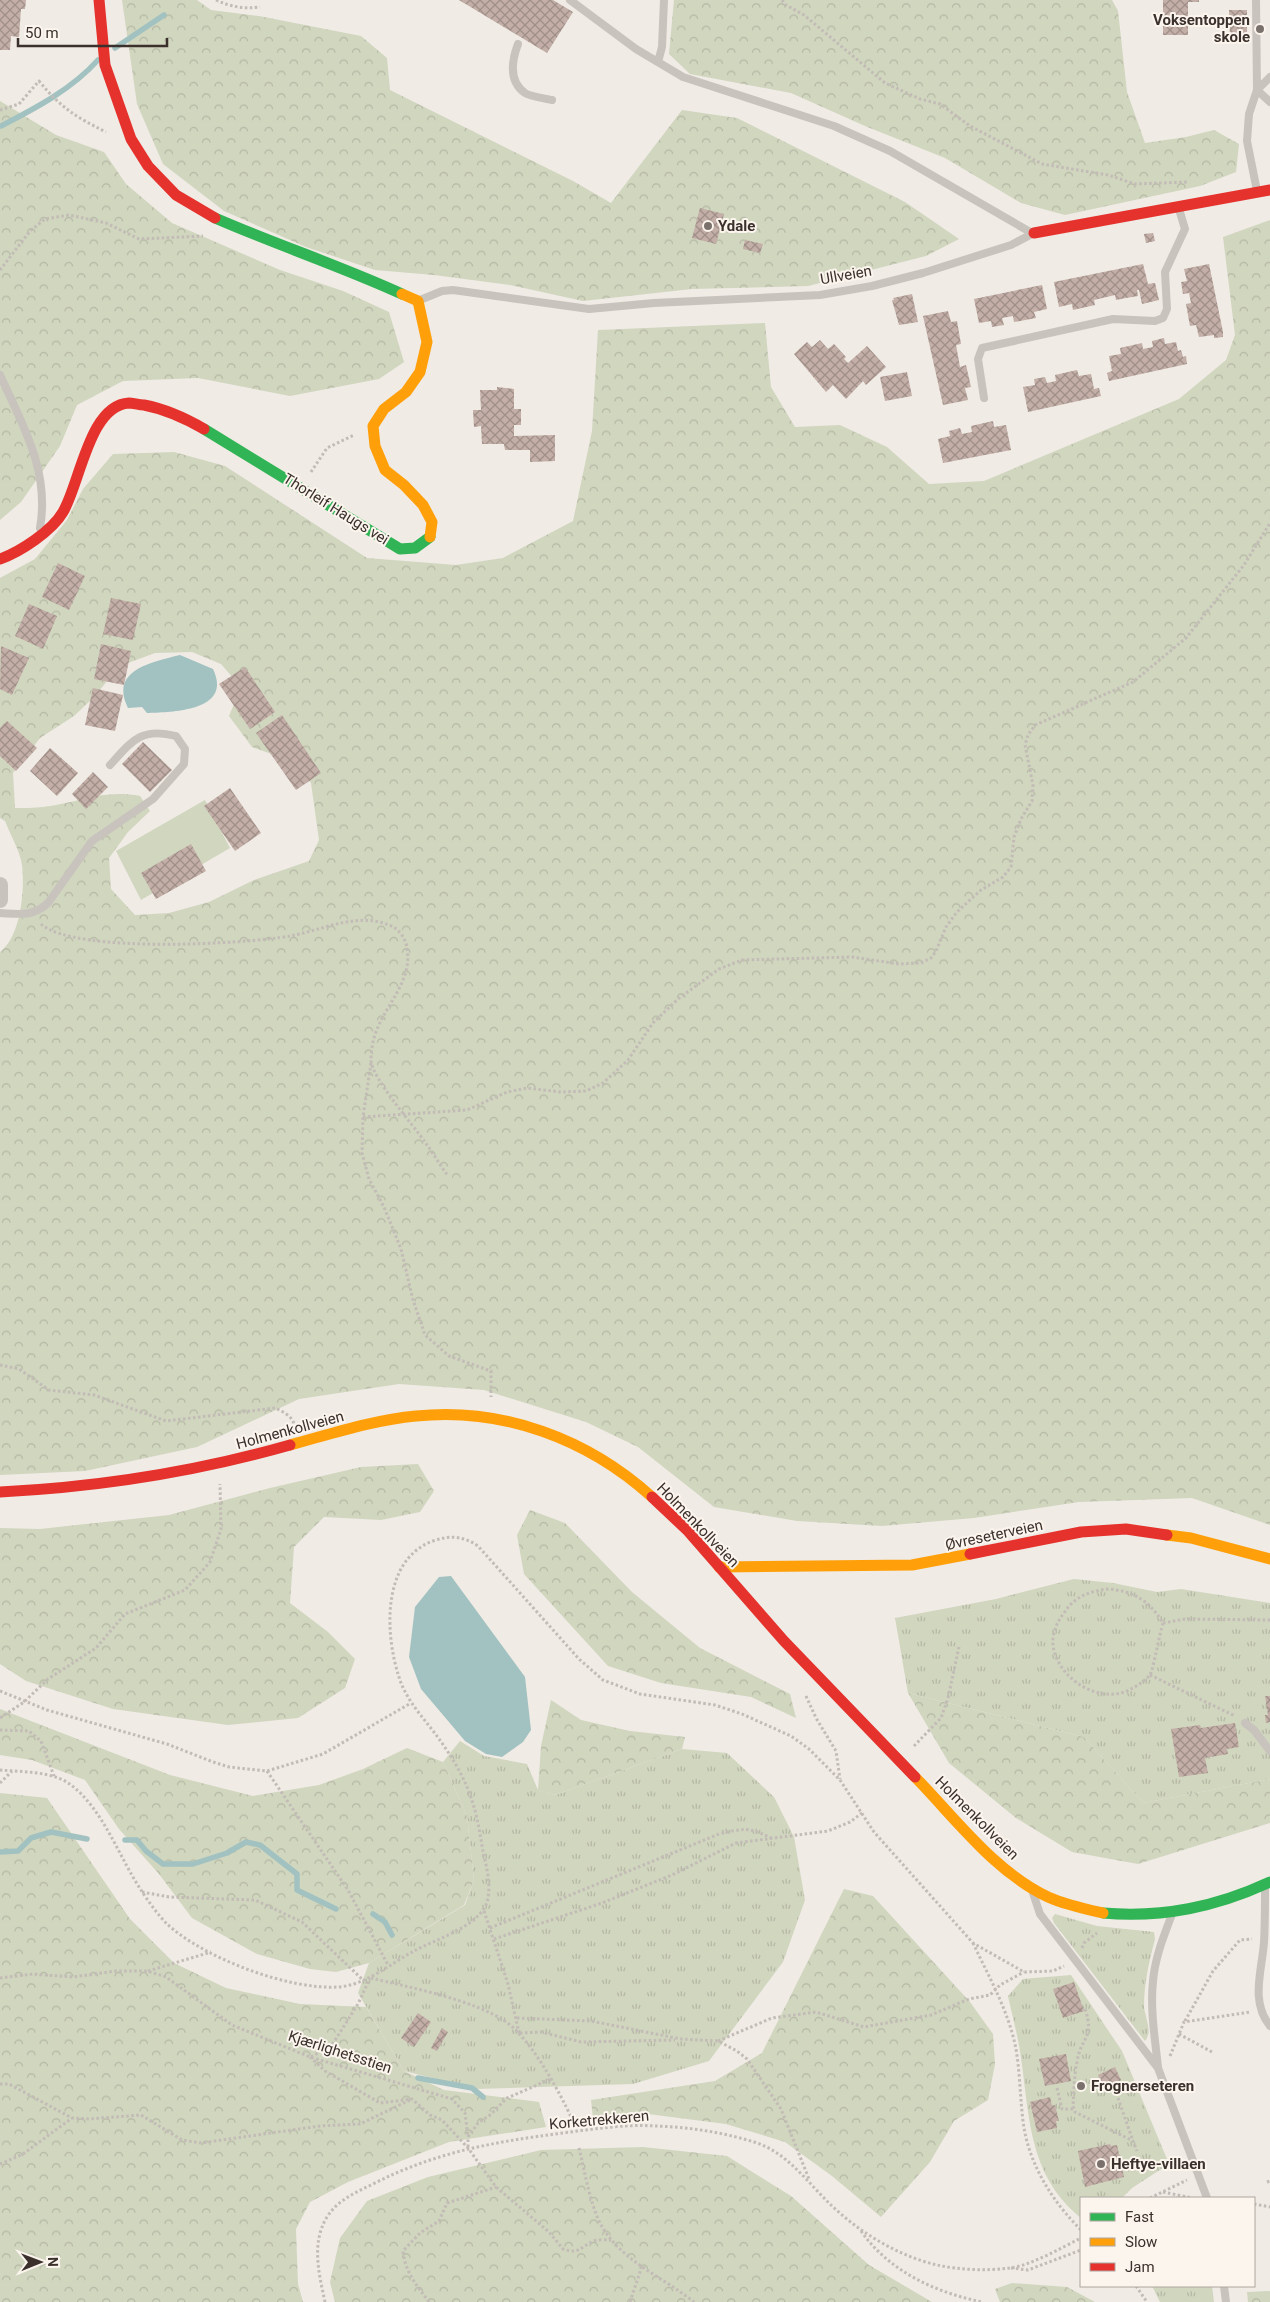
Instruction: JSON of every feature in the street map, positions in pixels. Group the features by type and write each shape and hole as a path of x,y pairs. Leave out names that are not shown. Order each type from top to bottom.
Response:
{"street":[{"path":"100,0 105,65 129,134 148,166 176,195 208,215 251,234 370,279 418,301 427,342 420,372 406,392 384,410 373,426"},
{"name":"Ullveien","path":"1034,234 1270,190"},
{"name":"Thorleif Haugs vei","path":"0,559 11,555 38,538 63,513 99,421 114,408 128,403 160,408 192,422 400,549 415,548 430,538 432,522 422,505 404,485 385,470 375,446 373,426"},
{"path":"0,885 0,900"},
{"name":"Holmenkollveien","path":"0,1492 128,1482 220,1464 358,1427 414,1417 467,1414 491,1416 519,1422 541,1430 591,1454 616,1470 672,1514 813,1670 995,1861 1032,1888 1070,1904 1120,1914 1173,1913 1227,1901 1267,1884"},
{"name":"Øvreseterveien","path":"719,1567 912,1565 1081,1532 1126,1529 1191,1538 1270,1559"}],"lane":[{"path":"570,0 611,33 683,77 806,116 858,137 898,156 1034,234"},
{"path":"658,62 662,47 664,0"},
{"path":"1256,0 1257,90 1249,114 1247,141 1258,193"},
{"path":"518,44 512,62 515,80 525,93 552,100"},
{"path":"1257,90 1270,77"},
{"path":"1257,90 1270,102"},
{"path":"984,398 978,359 982,348 1113,319 1155,321 1163,318 1166,309 1165,272 1185,228 1178,207"},
{"name":"Ullveien","path":"418,301 442,291 454,290 589,310 654,302 820,295 872,286 923,273 1011,246 1034,234"},
{"path":"0,375 32,445 41,474 44,507 38,538"},
{"path":"0,913 34,913 48,903 92,841 153,799 184,764 185,750 176,736 159,732 135,739 110,765"},
{"path":"1245,1723 1254,1730 1270,1751"},
{"path":"1267,1884 1264,1937 1258,1981 1261,2010 1270,2026"},
{"path":"1032,1888 1040,1914 1074,1961 1158,2068"},
{"path":"1173,1913 1158,1954 1153,1980 1152,2002 1158,2068 1207,2197"},
{"path":"1224,2287 1226,2302"}],"path":[{"path":"216,0 248,9 260,7"},
{"path":"782,0 786,6 804,15 885,83 920,99 940,104 970,126 1042,164 1108,175 1135,184 1188,182 1204,202"},
{"path":"0,110 19,104 39,81 56,102 76,117 111,134 129,134"},
{"path":"0,270 30,231 45,219 69,215 106,223 139,239 205,236"},
{"path":"292,482 312,472 327,448 373,426"},
{"path":"363,1117 467,1110 507,1092 527,1088 561,1092 586,1091 603,1083 628,1060 653,1023 678,999 719,969 742,960 852,957 899,964 921,963 931,958 946,927 957,912 981,890 1003,877 1011,866 1014,837 1021,819 1032,801 1033,786 1025,745 1028,735 1035,726 1133,682 1186,638 1244,565 1270,524"},
{"path":"34,913 43,926 82,939 178,945 290,936 361,920 378,920 396,928 406,941 409,958 405,977 374,1037 363,1117 362,1153 369,1179 402,1249 413,1300 425,1336 449,1356 491,1371 491,1416"},
{"path":"371,1063 386,1090 448,1176"},
{"path":"0,1366 19,1369 49,1390 94,1395 166,1421 275,1408 294,1421 298,1444"},
{"path":"0,1718 24,1702 48,1679 96,1648 125,1614 185,1590 210,1562 221,1529 220,1481"},
{"path":"0,1770 54,1776 71,1784 89,1803 98,1816 142,1892 167,1924 212,1952 266,1976 297,1984 340,1987 370,1978 388,1965 470,1923 484,1911 489,1896 487,1869 473,1803 454,1762 440,1740 411,1703 399,1678 388,1624 390,1601 396,1582 408,1559 426,1544 443,1538 461,1537 478,1546 579,1659 603,1680 640,1694 715,1705 742,1714 791,1736 809,1750 840,1780 874,1832 973,1943 1008,2020 1016,2050 1023,2123 1034,2162 1048,2190 1068,2217 1080,2229"},
{"path":"1106,1589 1128,1592 1140,1597 1157,1613 1163,1623 1150,1675 1130,1689 1117,1694 1106,1695 1088,1690 1074,1678 1061,1664 1053,1646 1055,1630 1063,1614 1076,1598 1106,1589"},
{"path":"1163,1623 1185,1619 1270,1620"},
{"path":"900,1762 941,1718 948,1698 959,1647"},
{"path":"813,1670 805,1693 809,1704 836,1751 840,1780"},
{"path":"1150,1675 1225,1710 1245,1723"},
{"path":"0,1691 24,1702 167,1744 229,1767 267,1771 323,1754 411,1703"},
{"path":"0,1730 29,1731 41,1742 54,1776"},
{"path":"0,1783 12,1771"},
{"path":"267,1771 348,1890 388,1965"},
{"path":"494,1939 602,1903 672,1875 736,1843 828,1831 850,1822 862,1813"},
{"path":"490,1928 719,1834 742,1828 756,1830 772,1839"},
{"path":"142,1892 169,1897 255,1900 302,1922 363,1980"},
{"path":"484,1911 517,2018 519,2033"},
{"path":"519,2033 541,2032 581,2042 681,2039 718,2041 772,2018 816,2012 864,2026 931,2016 969,1999 990,1995 1000,1985 1024,1972 1053,1971 1074,1961 1084,1942 1120,1914"},
{"path":"1158,2068 1174,2051 1185,2022 1213,1971 1240,1940 1264,1937"},
{"path":"973,1943 1024,1972"},
{"path":"147,1971 212,1952"},
{"name":"Kjærlighetsstien","path":"0,1978 33,1974 73,1977 116,1971 147,1971 166,1977 232,2025 310,2057 452,2098 466,2113 468,2137"},
{"path":"370,1978 465,2004 505,2021 519,2033 551,2078 572,2119"},
{"path":"370,1978 358,2004 332,2045 310,2057 325,2071 380,2103 412,2099 430,2115 442,2120 468,2148 496,2187 549,2232 563,2249 577,2251 586,2248 593,2241 611,2240"},
{"path":"1074,2109 1076,2064 1089,2034 1090,2027 1085,2009"},
{"path":"1185,2022 1243,2014"},
{"path":"517,2018 591,2021 681,2039"},
{"path":"1180,2034 1212,2052"},
{"path":"718,2041 747,2059 766,2085 781,2109 810,2182"},
{"path":"468,2148 468,2137 478,2123 490,2115 507,2098 551,2078"},
{"path":"0,2084 9,2084 72,2118 89,2119 141,2114 182,2140 201,2143 320,2126 360,2124 412,2099"},
{"path":"1057,2088 1062,2109 1074,2109 1080,2115 1133,2141"},
{"path":"1118,2098 1137,2151"},
{"path":"0,2164 23,2154 72,2118"},
{"name":"Korketrekkeren","path":"325,2302 318,2245 323,2225 338,2205 356,2192 421,2162 468,2148 614,2127 654,2126 704,2130 756,2142 779,2154 810,2182 833,2207 859,2228 908,2256 935,2264 958,2269 1011,2268 1080,2238"},
{"path":"579,2148 595,2212 611,2240 642,2266 694,2302"},
{"path":"1152,2197 1199,2175"},
{"path":"429,2302 410,2275 404,2260 403,2251 420,2233 439,2221 447,2203 496,2187"},
{"path":"1162,2192 1187,2197"},
{"path":"1255,2204 1270,2207"},
{"path":"859,2228 870,2245 896,2268 948,2293 982,2302"},
{"path":"1011,2268 1028,2270 1080,2250"},
{"path":"630,2302 642,2266"},
{"path":"1137,2287 1147,2302"}],"green space":[{"path":"122,0 197,0 211,10 259,16 361,36 387,58 390,90 573,181 611,203 682,110 737,118 905,202 959,239 926,256 808,286 692,289 583,301 510,285 434,275 375,270 306,247 224,211 163,164 137,104"},
{"path":"674,0 1112,0 1118,11 1127,92 1145,143 1186,137 1214,130 1239,144 1236,172 1200,186 1065,215 1021,203 945,158 865,126 791,93 690,74 669,54"},
{"path":"0,101 56,135 104,152 126,184 172,223 280,270 343,291 389,312 404,362 379,379 290,396 198,378 123,381 77,405 60,446 21,502 0,520"},
{"path":"1270,220 1270,1525 1192,1498 1079,1502 974,1518 882,1526 797,1521 714,1507 638,1447 586,1422 484,1390 399,1384 299,1399 197,1447 85,1471 0,1475 0,952 7,945 17,924 22,899 23,875 19,854 5,821 0,818 0,578 35,559 67,520 83,489 113,454 174,452 225,466 367,558 456,565 503,558 573,521 592,431 598,330 765,323 771,387 795,427 840,425 887,447 929,484 984,481 1179,399 1226,360 1235,335 1223,237","holes":["192,652 221,664 241,687 229,716 252,747 294,762 311,783 319,840 309,861 254,880 209,902 169,913 135,915 111,889 109,858 128,832 150,811 140,796 126,794 102,795 43,807 15,808 13,773 40,738 74,716 92,699 120,666 155,653"]},
{"path":"205,800 230,848 141,900 116,851"},
{"path":"418,1464 434,1491 420,1512 381,1520 324,1517 294,1547 290,1603 328,1632 355,1659 345,1688 298,1718 228,1725 113,1709 26,1681 0,1664 0,1528 40,1529 169,1515 270,1488 361,1467"},
{"path":"530,1510 565,1523 632,1592 700,1648 790,1694 796,1718 751,1697 661,1683 608,1666 524,1574 517,1535"},
{"path":"1074,1579 1113,1583 1157,1592 1181,1589 1270,1603 1270,1779 1143,1803 1084,1737 908,1693 895,1618 996,1599"},
{"path":"908,1693 1084,1737 1143,1803 1270,1779 1270,1823 1138,1864 1072,1852 1016,1818 949,1763"},
{"path":"551,1700 581,1720 630,1731 685,1737 682,1749 555,1795 538,1790 541,1746"},
{"path":"0,1709 170,1775 253,1796 319,1785 363,1769 407,1748 443,1762 467,1816 474,1880 464,1905 369,1963 336,1972 310,1969 257,1954 192,1918 159,1874 119,1829 85,1780 32,1760 0,1755"},
{"path":"460,1741 484,1756 527,1764 538,1790 555,1795 682,1749 727,1753 774,1797 794,1837 805,1900 783,1962 709,2061 633,2084 477,2089 404,2071 358,1993 369,1963 465,1905 474,1880 467,1816 443,1762"},
{"path":"0,1793 47,1798 130,1919 174,1963 226,1988 300,2004 366,2007 404,2071 444,2090 539,2102 546,2127 449,2142 348,2182 310,2202 296,2229 298,2284 303,2302 0,2302"},
{"path":"844,1889 873,1896 970,2002 993,2034 995,2064 988,2100 954,2121 930,2162 881,2217 832,2176 785,2142 726,2124 648,2114 593,2119 591,2100 715,2081 762,2053"},
{"path":"1055,1914 1097,1926 1154,1932 1155,1939 1145,1989 1144,2007 1148,2033 1145,2041 1054,1923 1052,1918"},
{"name":"Frognerseteren","path":"1071,1975 1122,2051 1169,2164 1132,2188 1123,2197 1080,2197 1080,2217 1063,2201 1050,2182 1034,2142 1029,2120 1020,2051 1008,1996 1023,1979"},
{"path":"643,2147 727,2156 791,2196 869,2265 932,2302 335,2302 330,2282 340,2238 367,2201 428,2177 541,2150"},
{"path":"1012,2283 1067,2287 1095,2302 1000,2302 995,2289"},
{"path":"1152,2287 1212,2287 1214,2302 1160,2302"},
{"path":"1270,2291 1270,2302 1248,2302 1247,2292"}],"water":[{"path":"180,655 213,669 217,683 215,693 208,701 185,710 171,712 147,713 142,707 128,708 124,695 124,685 129,676 146,665"},
{"path":"451,1576 525,1677 531,1730 523,1742 502,1757 486,1754 465,1741 421,1689 409,1657 415,1607 439,1577"}],"building":[{"path":"0,0 26,0 25,9 21,9 19,37 11,36 10,50 0,50"},
{"path":"459,0 553,0 573,12 547,53"},
{"path":"1163,0 1199,0 1199,2 1188,2 1188,35 1163,35"},
{"path":"1229,10 1247,10 1247,37 1230,37"},
{"name":"Ydale","path":"700,208 724,214 716,244 692,238"},
{"path":"1153,233 1155,241 1146,243 1144,234"},
{"path":"745,240 763,244 760,253 743,249"},
{"path":"1143,264 1148,284 1155,283 1159,300 1142,304 1139,290 1137,290 1138,296 1116,300 1115,295 1094,300 1095,305 1073,310 1072,304 1059,307 1054,282"},
{"path":"1209,264 1223,337 1214,338 1214,335 1199,337 1196,325 1190,326 1186,304 1191,303 1189,293 1183,294 1181,282 1187,281 1184,269"},
{"path":"1042,285 1047,309 1034,312 1036,318 1014,322 1013,316 1002,318 1004,325 992,327 991,321 979,323 974,299"},
{"path":"912,294 918,322 899,325 892,300 894,300 893,298"},
{"path":"948,311 951,322 957,321 961,344 956,345 960,367 966,365 971,387 965,388 968,400 943,405 923,316"},
{"path":"1164,338 1165,344 1176,342 1178,351 1181,350 1183,357 1186,356 1187,364 1109,381 1107,373 1112,371 1109,356 1121,354 1120,348 1142,343 1143,349 1153,347 1152,341"},
{"path":"820,340 828,349 834,344 846,357 844,359 848,363 867,346 886,367 866,385 863,381 846,399 833,385 826,392 794,354 807,342 812,347"},
{"path":"1077,370 1079,376 1091,374 1094,389 1099,388 1101,396 1028,412 1023,387 1035,385 1034,379 1045,377 1047,383 1056,381 1055,375"},
{"path":"907,372 912,396 885,401 880,377"},
{"path":"497,387 514,389 514,409 521,409 521,425 514,425 514,436 555,435 555,461 530,462 530,450 505,450 504,444 482,444 481,426 474,427 473,410 481,410 480,390 497,390"},
{"path":"993,421 994,427 1006,425 1011,450 943,463 938,439 950,436 949,431 960,428 962,434 972,432 971,426"},
{"path":"58,563 85,576 69,610 42,597"},
{"path":"111,598 141,604 133,640 103,634"},
{"path":"29,604 57,616 43,649 15,636"},
{"path":"101,644 131,651 124,685 94,679"},
{"path":"1,646 29,658 12,695 0,689"},
{"path":"245,667 275,712 250,729 219,684"},
{"path":"93,688 123,695 115,731 85,725"},
{"path":"282,715 321,773 296,790 256,733"},
{"path":"7,721 37,748 16,771 0,756 0,728"},
{"path":"143,742 172,770 150,792 122,764"},
{"path":"50,748 78,773 57,796 30,771"},
{"path":"93,772 108,787 86,809 72,794"},
{"path":"230,788 261,833 235,851 204,806"},
{"path":"191,844 206,871 156,899 141,873"},
{"path":"1265,1696 1270,1696 1270,1722 1266,1723 1265,1715 1268,1715"},
{"path":"1235,1723 1239,1747 1227,1749 1228,1754 1205,1758 1208,1773 1179,1777 1171,1729 1200,1725 1201,1728"},
{"path":"1074,1982 1084,2011 1063,2018 1053,1989"},
{"path":"418,2013 431,2022 414,2047 401,2038"},
{"path":"442,2028 448,2032 437,2051 431,2048"},
{"path":"1066,2054 1071,2081 1045,2086 1039,2059"},
{"path":"1115,2067 1121,2080 1103,2088 1098,2075"},
{"path":"1050,2097 1052,2106 1055,2105 1059,2121 1056,2121 1057,2128 1037,2132 1030,2102"},
{"name":"Heftye-villaen","path":"1110,2144 1111,2146 1117,2145 1124,2177 1085,2187 1078,2151"}],"waterway":[{"path":"115,48 164,15"},
{"path":"1,126 65,89 98,60"},
{"path":"0,1852 18,1851 31,1838 51,1832 87,1839"},
{"path":"125,1840 137,1840 146,1851 163,1864 193,1864 227,1853 246,1842 260,1845 297,1874 297,1890 336,1909"},
{"path":"373,1914 385,1922 392,1935"},
{"path":"418,2078 472,2088 483,2097"}],"traffic: fast":[{"path":"215,218 402,294"},
{"path":"204,429 400,549 415,548 430,537"},
{"path":"1103,1913 1147,1914 1189,1909 1230,1898 1270,1882"}],"traffic: slow":[{"path":"402,294 418,301 427,342 420,372 406,392 384,409 373,426 375,446 385,470 404,485 423,505 432,522 430,537"},
{"path":"290,1445 352,1428 400,1418 448,1415 481,1417 512,1422 543,1431 572,1444 627,1476 652,1497"},
{"path":"1167,1535 1191,1538 1270,1559"},
{"path":"719,1567 912,1565 970,1554"},
{"path":"915,1777 977,1843 1011,1874 1048,1897 1069,1905 1103,1913"}],"traffic: jam":[{"path":"99,0 105,65 131,139 148,166 176,195 215,218"},
{"path":"1034,233 1270,190"},
{"path":"0,559 35,540 58,519 69,499 95,431 104,417 115,407 129,403 144,405 175,414 204,429"},
{"path":"0,1492 37,1490 146,1477 219,1463 290,1445"},
{"path":"652,1497 687,1530 784,1641 915,1777"},
{"path":"970,1554 1081,1532 1126,1529 1167,1535"}],"place":[{"name":"Voksentoppen skole","path":"1260,29"},
{"name":"Ydale","path":"708,226"},
{"name":"Frognerseteren","path":"1081,2086"},
{"name":"Heftye-villaen","path":"1101,2164"}]}
